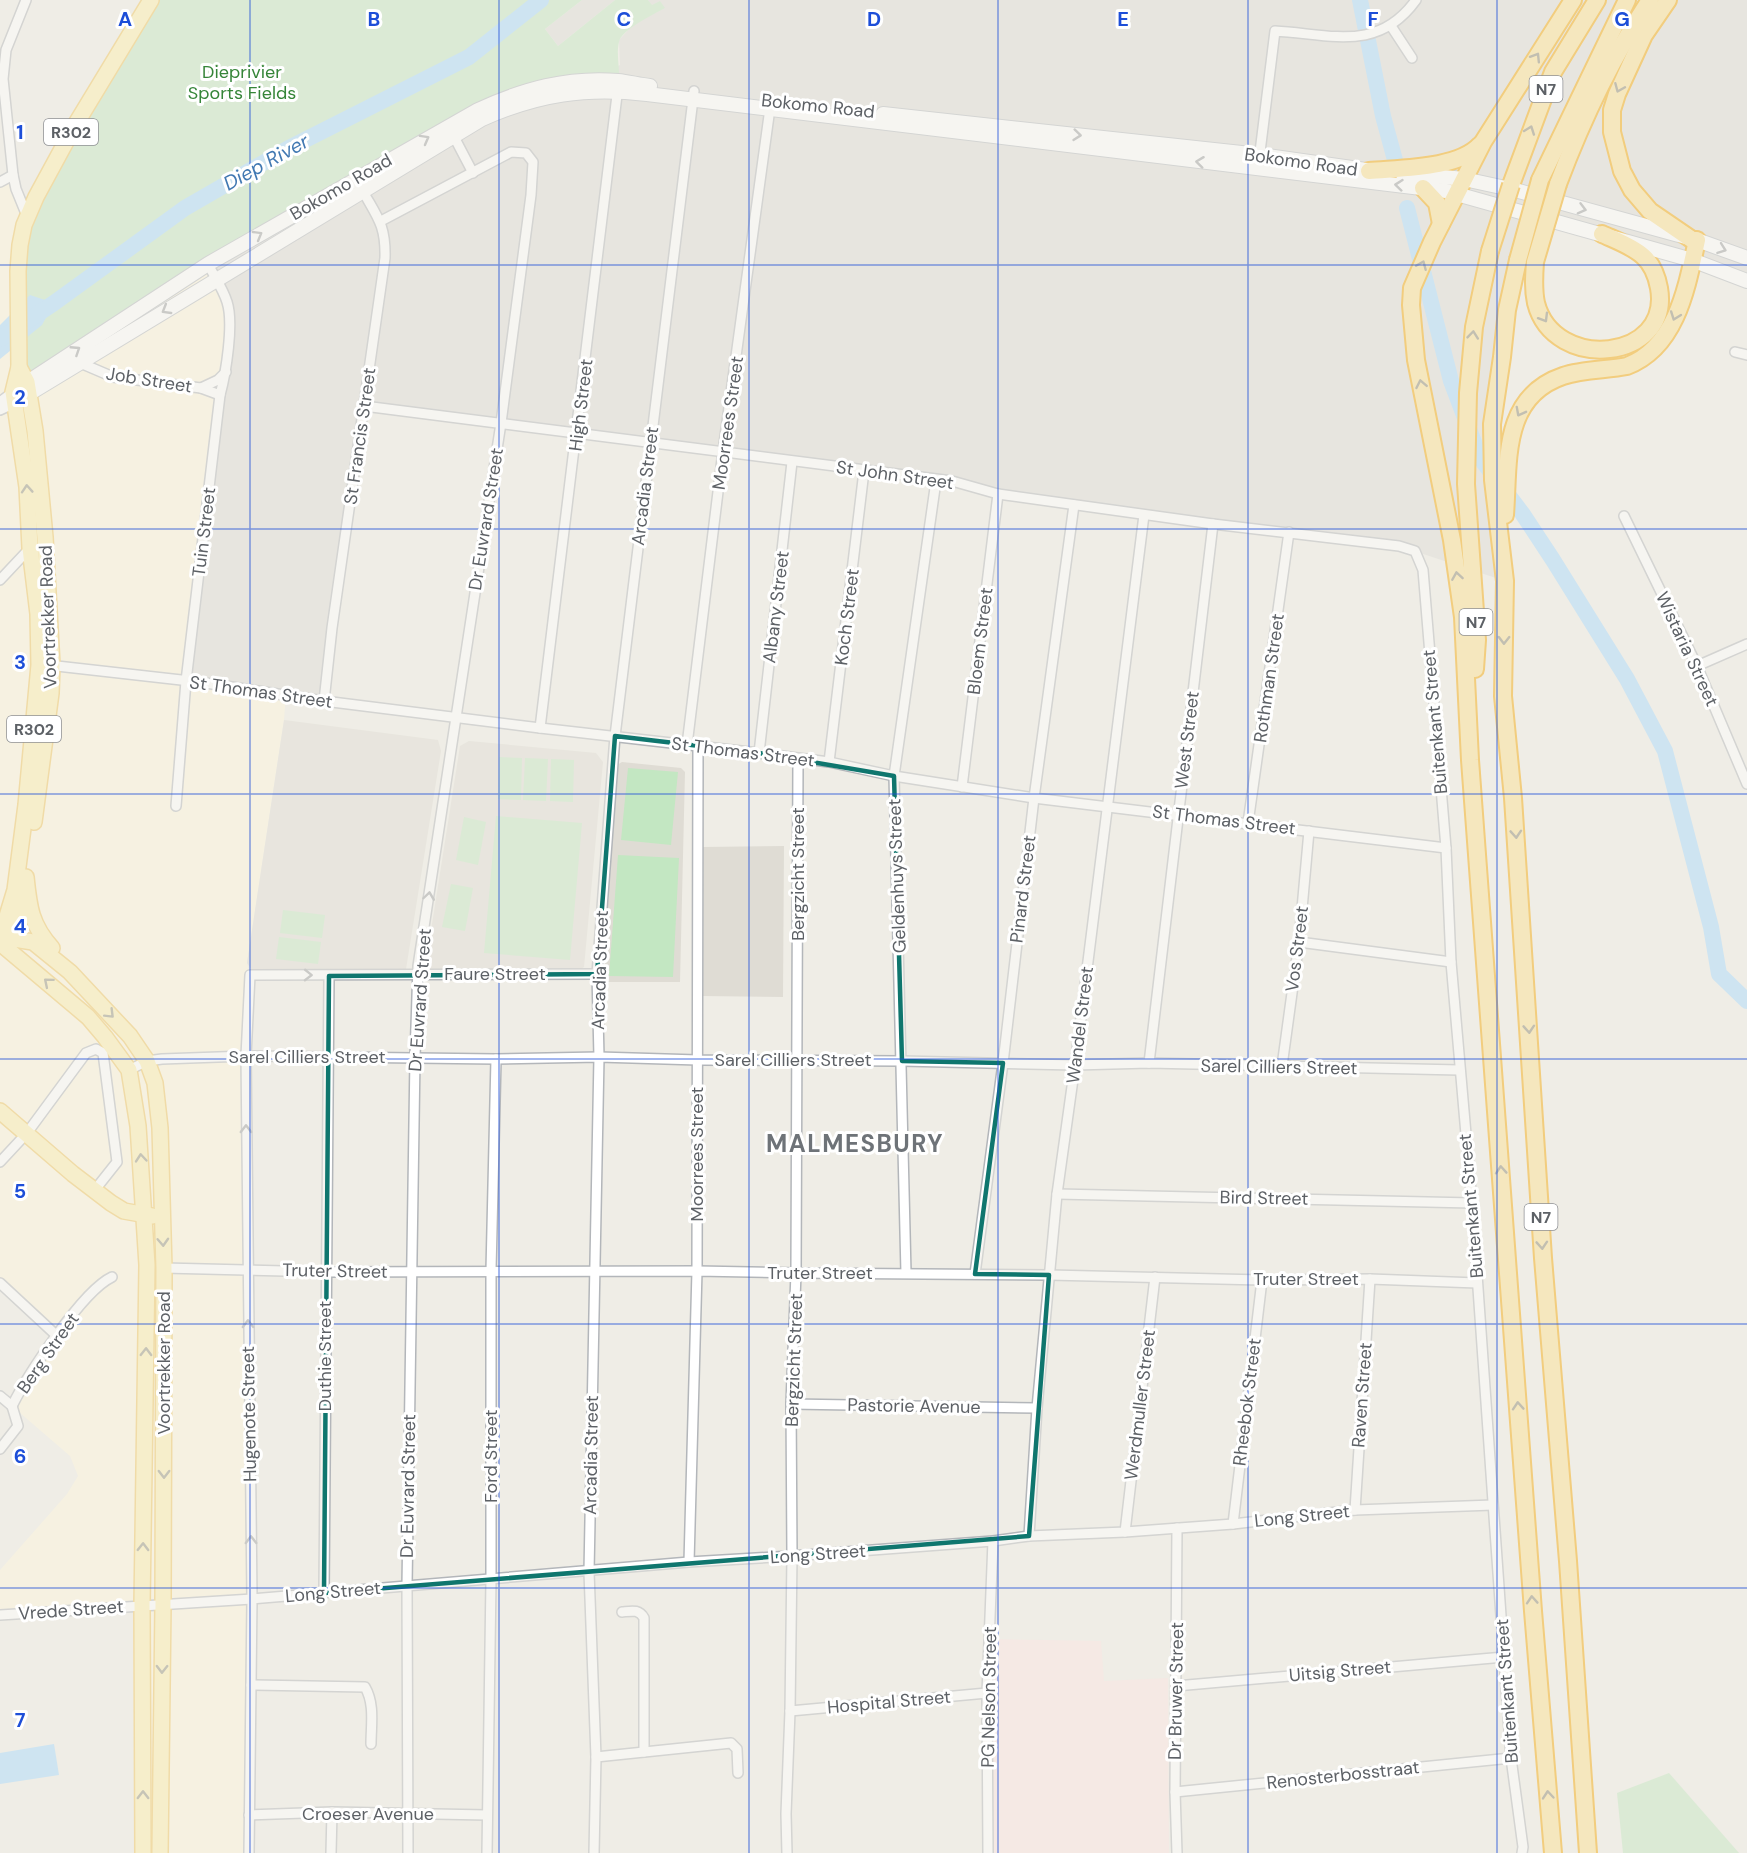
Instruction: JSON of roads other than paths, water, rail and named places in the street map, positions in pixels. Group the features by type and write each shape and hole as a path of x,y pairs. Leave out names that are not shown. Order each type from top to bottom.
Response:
{"highway":[{"path":"1470,760 1463,617 1452,540 1416,360 1412,322 1412,288 1431,242 1483,142 1572,0"},
{"name":"N7","path":"1553,1853 1470,760 1477,640 1466,484 1468,393 1474,327 1490,251 1511,185 1553,72 1597,0"},
{"name":"N7","path":"1588,1853 1568,1561 1543,1258 1514,809 1503,696 1505,582 1493,480 1492,424 1507,310 1526,261 1540,180 1627,0"},
{"path":"1602,234 1643,256 1657,276 1661,298 1658,314 1651,327 1640,337 1626,346 1589,350 1560,338 1547,324 1536,305 1526,261 1572,147 1603,82 1650,0"},
{"path":"1502,549 1511,433 1523,404 1547,383 1564,375 1636,363 1652,352 1666,336 1675,320 1692,260 1694,239 1650,210 1632,190 1622,171 1612,132 1612,110 1617,94 1644,35 1668,0"},
{"path":"1369,171 1440,164 1470,153 1483,142"},
{"path":"1423,188 1437,203 1441,224"}],"main road":[{"name":"Voortrekker Road","path":"4,939 26,877 51,693 45,665 30,548 27,487 9,399 19,360 19,257 27,216 74,127 151,0"},
{"name":"Bokomo Road","path":"28,388 208,264 356,178 451,132 530,100 618,86 1259,162 1369,171 1460,186 1515,190 1694,239 1747,258"},
{"name":"Bokomo Road","path":"9,399 78,363 216,280 363,191 451,132"},
{"name":"Bokomo Road","path":"1259,162 1423,188 1460,186 1602,234 1692,260 1747,281"},
{"name":"Voortrekker Road","path":"4,939 15,890 45,665 45,537 28,388 19,360"},
{"path":"26,877 28,903 36,928 70,972"},
{"path":"0,898 15,890"},
{"name":"Voortrekker Road","path":"4,939 33,942 70,972 121,1024 147,1061 155,1083 160,1128 164,1268 164,1605 160,1853"},
{"name":"Voortrekker Road","path":"4,939 88,1017 129,1070 138,1126 147,1265 142,1605 143,1853"},
{"path":"0,1111 94,1191 124,1211 145,1216 161,1216"}],"street":[{"path":"26,0 6,50 3,79 13,175 27,216"},
{"path":"1259,162 1275,31 1348,38 1379,32 1391,26 1416,0"},
{"path":"1391,26 1412,58"},
{"name":"High Street","path":"540,728 578,435 618,86"},
{"name":"Arcadia Street","path":"594,1853 596,1757 589,1572 599,1057 597,975 615,736 694,96"},
{"name":"Moorrees Street","path":"687,745 723,451 771,105"},
{"path":"381,222 473,173 451,132"},
{"name":"Dr Euvrard Street","path":"408,1853 407,1586 414,1057 418,974 501,423 534,171 533,162 529,156 520,151 511,152 473,173"},
{"path":"0,182 13,175"},
{"name":"St Francis Street","path":"324,701 332,628 385,258 386,239 381,222 356,178"},
{"name":"Tuin Street","path":"176,806 186,681 220,395 227,370 230,316 228,303 208,264"},
{"path":"1735,352 1747,355"},
{"name":"Job Street","path":"78,363 113,377 201,388 220,395"},
{"path":"201,388 218,381 227,370"},
{"path":"0,410 9,399"},
{"name":"St John Street","path":"364,406 578,435 723,451 936,481 952,481 998,494 1143,515 1399,546 1415,551 1419,560"},
{"name":"Albany Street","path":"759,753 792,462"},
{"name":"Koch Street","path":"829,762 864,471"},
{"name":"Geldenhuys Street","path":"906,1273 894,776 936,481"},
{"name":"Bloem Street","path":"962,787 998,494"},
{"name":"Pinard Street","path":"975,1274 1003,1063 1034,798 1074,505"},
{"name":"Wandel Street","path":"1029,1536 1037,1408 1057,1194 1143,515"},
{"name":"Wistaria Street","path":"1624,516 1697,666 1747,784"},
{"name":"West Street","path":"1149,1064 1213,524"},
{"name":"Rothman Street","path":"1248,823 1290,532"},
{"path":"0,580 30,548 45,537"},
{"name":"Buitenkant Street","path":"1419,560 1423,570 1446,848 1451,962 1472,1203 1510,1758 1522,1853"},
{"path":"1697,666 1747,644"},
{"name":"St Thomas Street","path":"45,665 829,762 894,776 1034,798 1446,848"},
{"name":"Moorrees Street","path":"689,1562 697,1270 698,746"},
{"name":"Bergzicht Street","path":"786,1853 792,1556 791,1404 796,1274 798,759"},
{"name":"Vos Street","path":"1282,1066 1299,942 1309,831"},
{"path":"1299,942 1451,962"},
{"name":"Faure Street","path":"250,975 597,975"},
{"name":"Hugenote Street","path":"249,1853 252,1599 246,1056 250,975"},
{"name":"Duthie Street","path":"324,1593 329,976"},
{"path":"0,1162 27,1133 86,1053 96,1049 103,1053 117,1162 94,1191"},
{"name":"Sarel Cilliers Street","path":"129,1070 147,1061 246,1056 496,1059 599,1057 1459,1070"},
{"name":"Ford Street","path":"487,1853 496,1059"},
{"name":"Bird Street","path":"1057,1194 1472,1203"},
{"name":"Truter Street","path":"164,1268 325,1272 697,1270 796,1274 906,1273 1262,1280 1370,1279 1477,1284"},
{"name":"Berg Street","path":"12,1406 56,1335 97,1288 112,1277"},
{"name":"Werdmuller Street","path":"1125,1532 1155,1277"},
{"name":"Raven Street","path":"1355,1510 1370,1279"},
{"name":"Rheebok Street","path":"1233,1524 1262,1280"},
{"path":"0,1283 56,1335"},
{"path":"0,1396 12,1406 18,1426 0,1449"},
{"name":"Pastorie Avenue","path":"791,1404 1037,1408"},
{"name":"Long Street","path":"142,1605 252,1599 689,1562 993,1541 1029,1536 1233,1524 1355,1510 1494,1505"},
{"name":"Dr Bruwer Street","path":"1177,1528 1175,1792 1177,1853"},
{"name":"PG Nelson Street","path":"988,1853 987,1693 993,1541"},
{"name":"Vrede Street","path":"0,1615 142,1605"},
{"path":"622,1612 637,1611 644,1618 644,1752"},
{"name":"Uitsig Street","path":"1176,1686 1504,1657"},
{"path":"251,1685 365,1687 370,1697 372,1710 370,1744"},
{"name":"Hospital Street","path":"790,1711 987,1693"},
{"path":"596,1757 731,1743 737,1749 738,1773"},
{"name":"Renosterbosstraat","path":"1175,1792 1510,1758"},
{"path":"331,1853 332,1812"},
{"name":"Croeser Avenue","path":"249,1815 332,1812 487,1815"}],"water":[{"path":"30,295 54,303 42,325 0,359 0,325"},
{"path":"54,1744 59,1775 0,1784 0,1753"}],"waterway":[{"name":"Diep River","path":"0,339 54,303 185,208 289,148 469,57 541,0"},
{"path":"1360,0 1383,116 1395,160"},
{"path":"1407,208 1451,381 1480,458 1522,513 1553,560 1627,679 1665,751 1711,927 1719,974 1747,1001"}],"district":[{"name":"MALMESBURY","path":"855,1144"}],"park label":[{"name":"Dieprivier Sports Fields","path":"242,82"}]}
